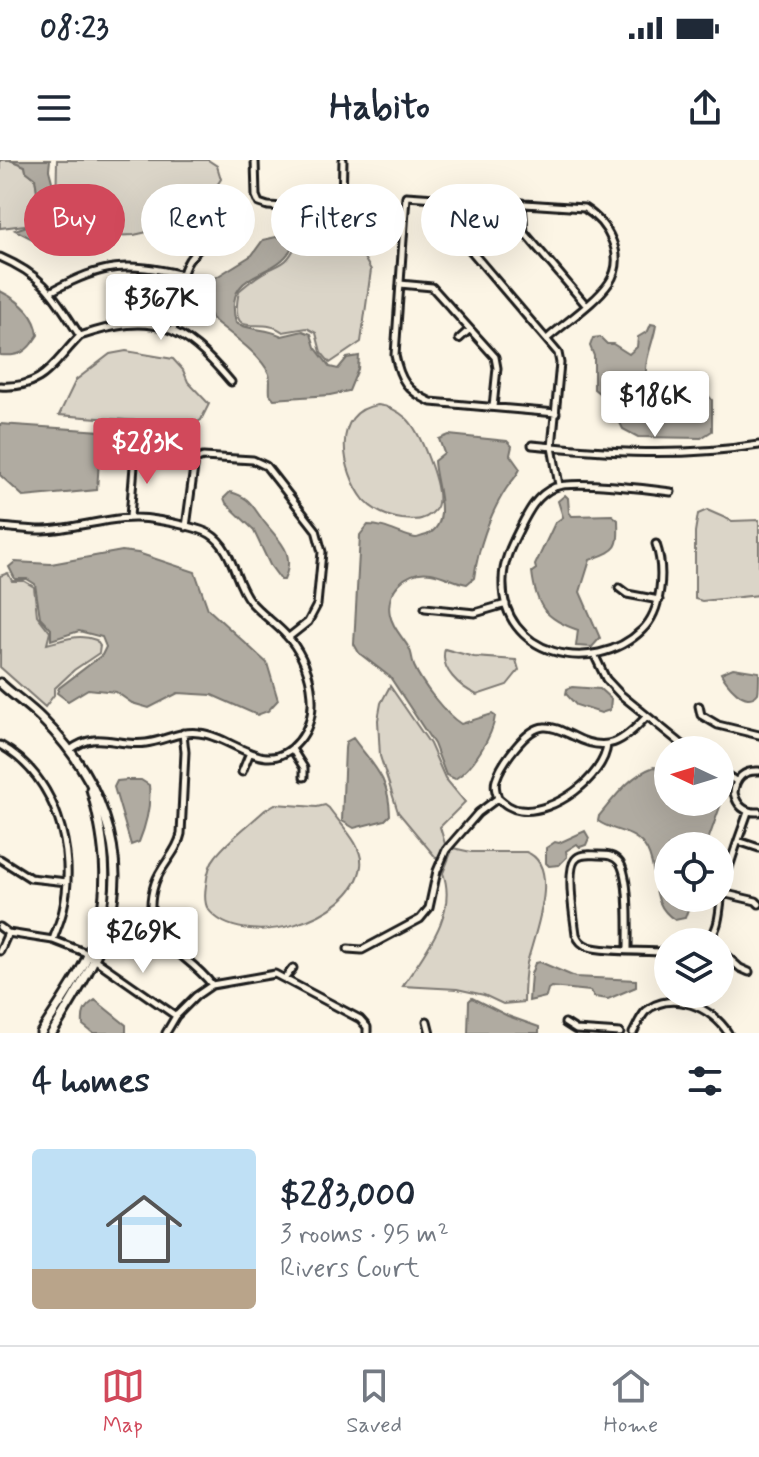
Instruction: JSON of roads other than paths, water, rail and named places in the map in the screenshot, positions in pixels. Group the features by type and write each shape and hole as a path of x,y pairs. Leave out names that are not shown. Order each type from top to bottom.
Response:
{"street":[{"path":"255,160 259,203 334,210 341,206 342,201 343,160"},
{"path":"421,197 406,196 395,355 404,385 431,402 556,413"},
{"path":"527,203 584,208 607,228 614,240 610,282 548,338"},
{"path":"527,236 586,305"},
{"path":"173,330 178,316 183,275 194,256"},
{"path":"476,256 558,353 560,363 552,447 559,485"},
{"path":"0,257 37,277 52,291 80,336"},
{"path":"52,291 86,273 111,267 154,268 183,275"},
{"path":"400,284 432,287 495,357 497,368 493,407"},
{"path":"0,386 18,387 38,380 80,336 121,323 139,323 173,330 196,345 231,382"},
{"path":"459,339 469,330"},
{"path":"532,445 662,453 759,445"},
{"path":"130,517 135,453"},
{"path":"186,527 195,460 203,457 253,460 266,466 316,530 322,552 317,605 308,622 289,637"},
{"path":"656,544 660,553 659,600 651,621 638,634 594,654 562,655 530,641 518,628 506,604 502,582 511,546 530,508 542,494 559,485 671,492"},
{"path":"0,527 43,530 130,517 158,520 210,534 225,549 249,601 289,637 309,679 312,707 309,726 292,749 276,756 249,755 211,735 183,733 137,744 92,738 70,750"},
{"path":"619,588 627,594 659,600"},
{"path":"425,608 475,613 506,604"},
{"path":"594,654 606,679 672,736"},
{"path":"0,683 42,719 70,750 100,799 108,819 114,888 107,928 52,1033"},
{"path":"699,706 701,715 718,725 759,735"},
{"path":"607,745 603,763 588,781 561,800 539,809 521,810 508,806 498,798 496,780 524,736 536,728 551,727 590,744 607,745 621,741 647,716"},
{"path":"183,733 181,834 178,845 157,878 151,907 155,926 166,945 203,973 212,985"},
{"path":"0,745 27,765 48,795 64,837 67,882 63,910 53,940"},
{"path":"292,749 304,768 304,777"},
{"path":"242,772 249,755"},
{"path":"759,771 748,772 737,781 735,799 748,812 759,812"},
{"path":"348,949 362,950 420,919 429,908 437,871 446,850 478,813 498,798"},
{"path":"734,854 748,812"},
{"path":"738,841 759,848"},
{"path":"628,950 628,911 619,861 610,855 582,855 576,858 571,869 579,941 588,947 628,950 654,951"},
{"path":"0,859 30,878 67,882"},
{"path":"734,896 759,904"},
{"path":"0,927 8,933 53,940 92,957 176,1016"},
{"path":"0,951 8,933"},
{"path":"41,1033 92,957"},
{"path":"734,963 749,972"},
{"path":"285,978 293,968"},
{"path":"166,1033 176,1016 212,985 275,974 360,1019 367,1027 367,1033"},
{"path":"633,1033 644,1012 656,1005 672,1003 699,1006 712,1014 728,1033"},
{"path":"427,1021 430,1033"},
{"path":"565,1023 576,1030 620,1033"}]}
